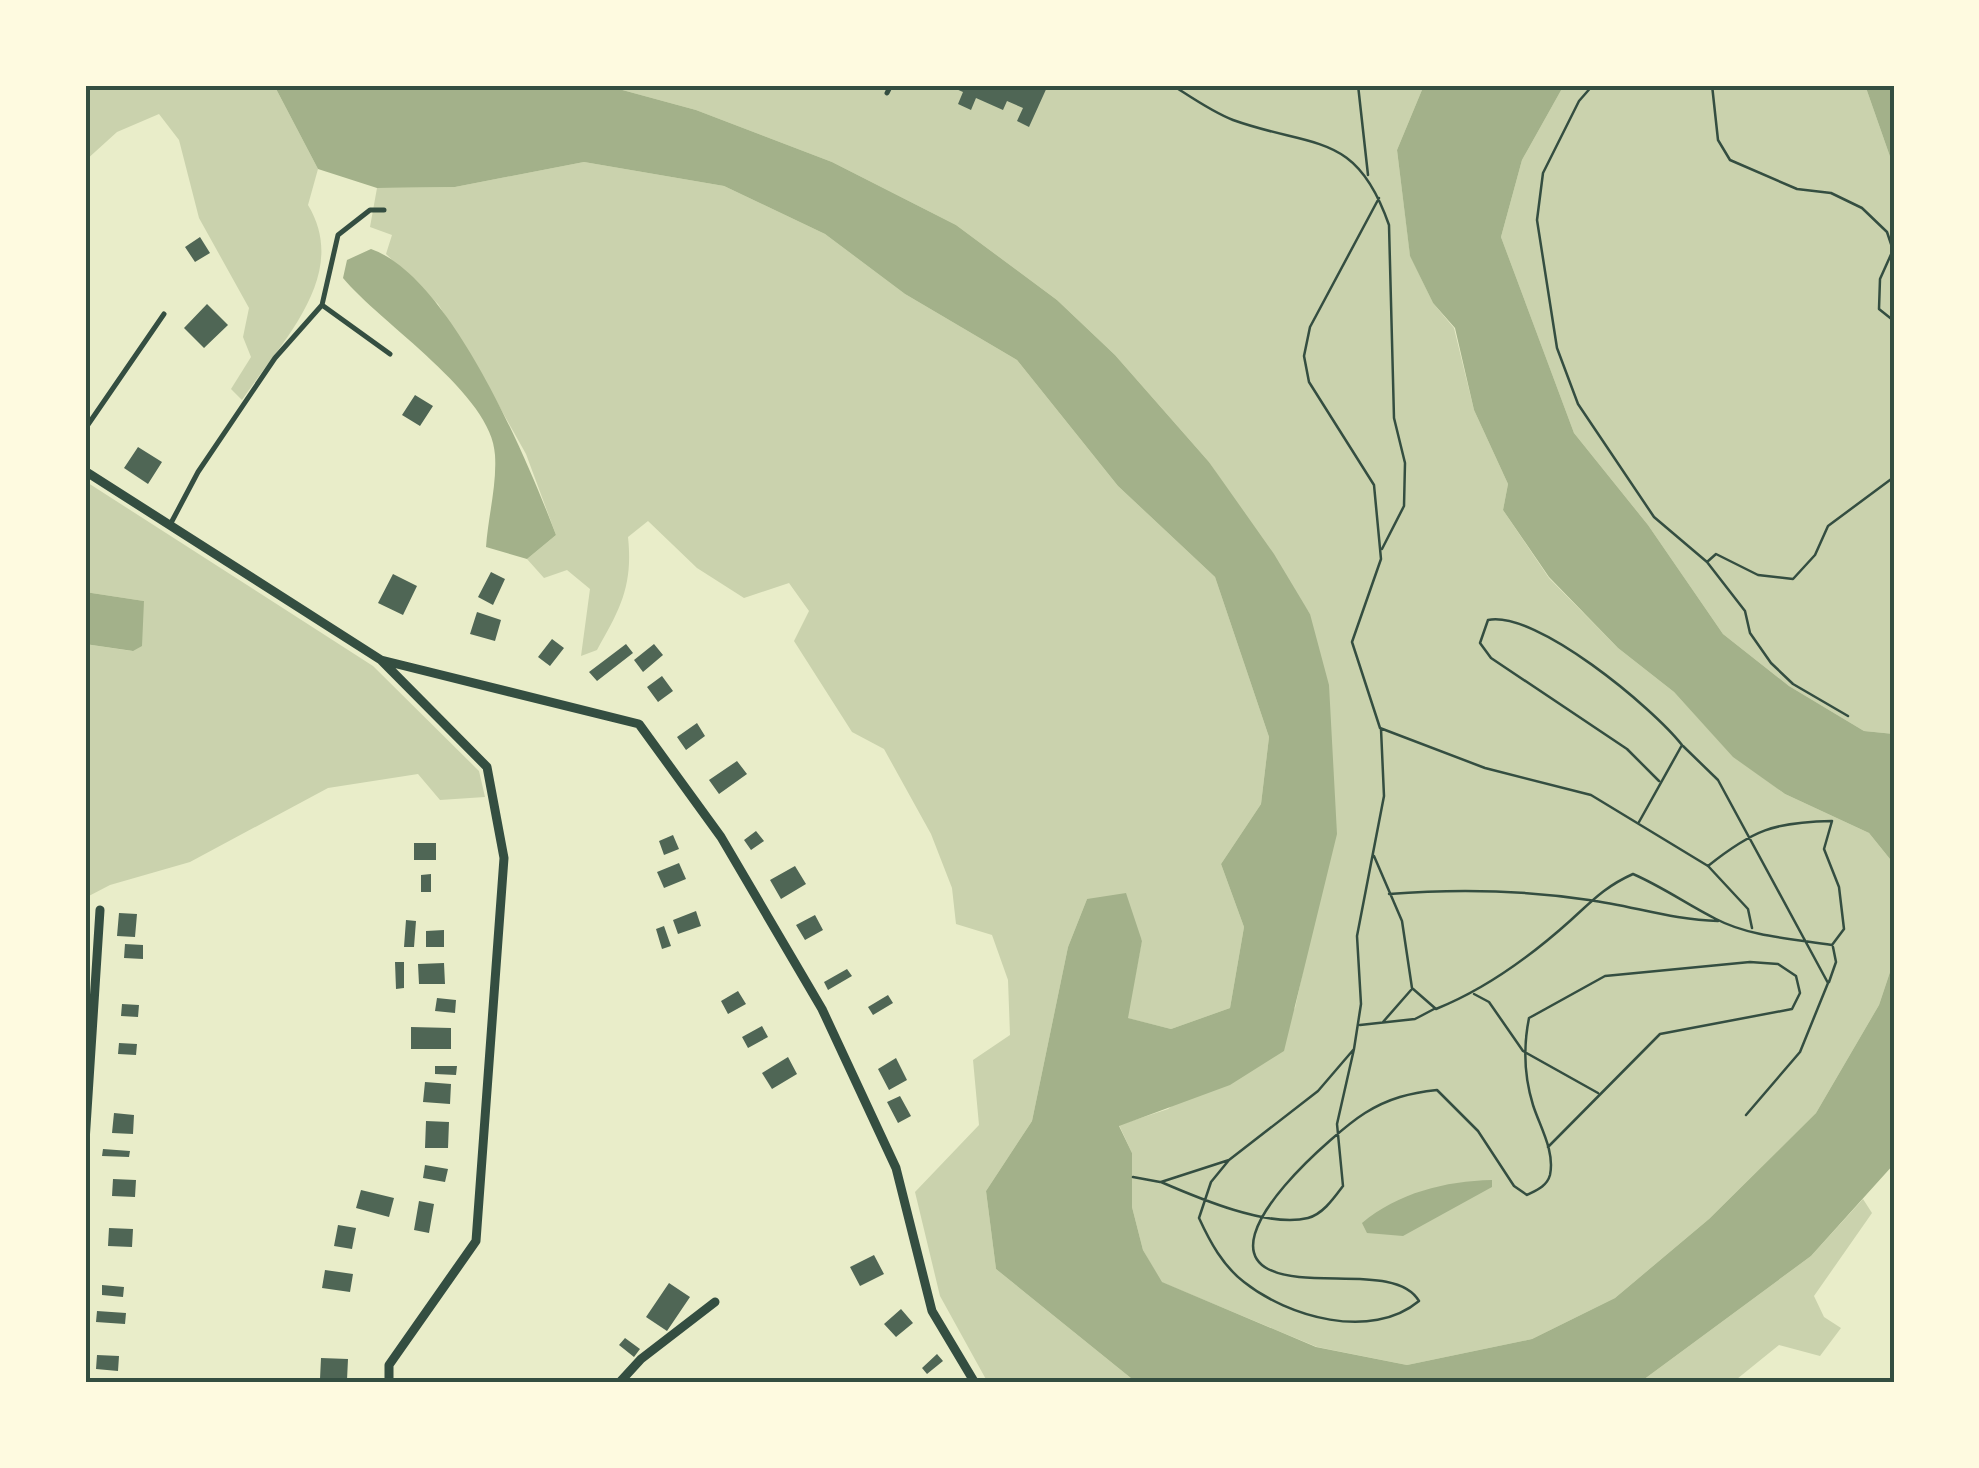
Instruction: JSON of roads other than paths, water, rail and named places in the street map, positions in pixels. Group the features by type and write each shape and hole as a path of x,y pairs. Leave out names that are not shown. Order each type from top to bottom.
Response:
{"street":[{"path":"85,471 171,522 381,660 487,767 504,858 476,1241 389,1366 389,1383"},
{"path":"381,660 639,724 721,837 822,1008 896,1168 932,1311 975,1383"},
{"path":"85,1142 100,910"},
{"path":"619,1383 641,1359 714,1302"}],"lane":[{"path":"887,92 891,85"},
{"path":"171,522 198,472 275,358 322,305 338,235 370,210 384,210"},
{"path":"322,305 390,354"},
{"path":"85,430 164,314"}]}
